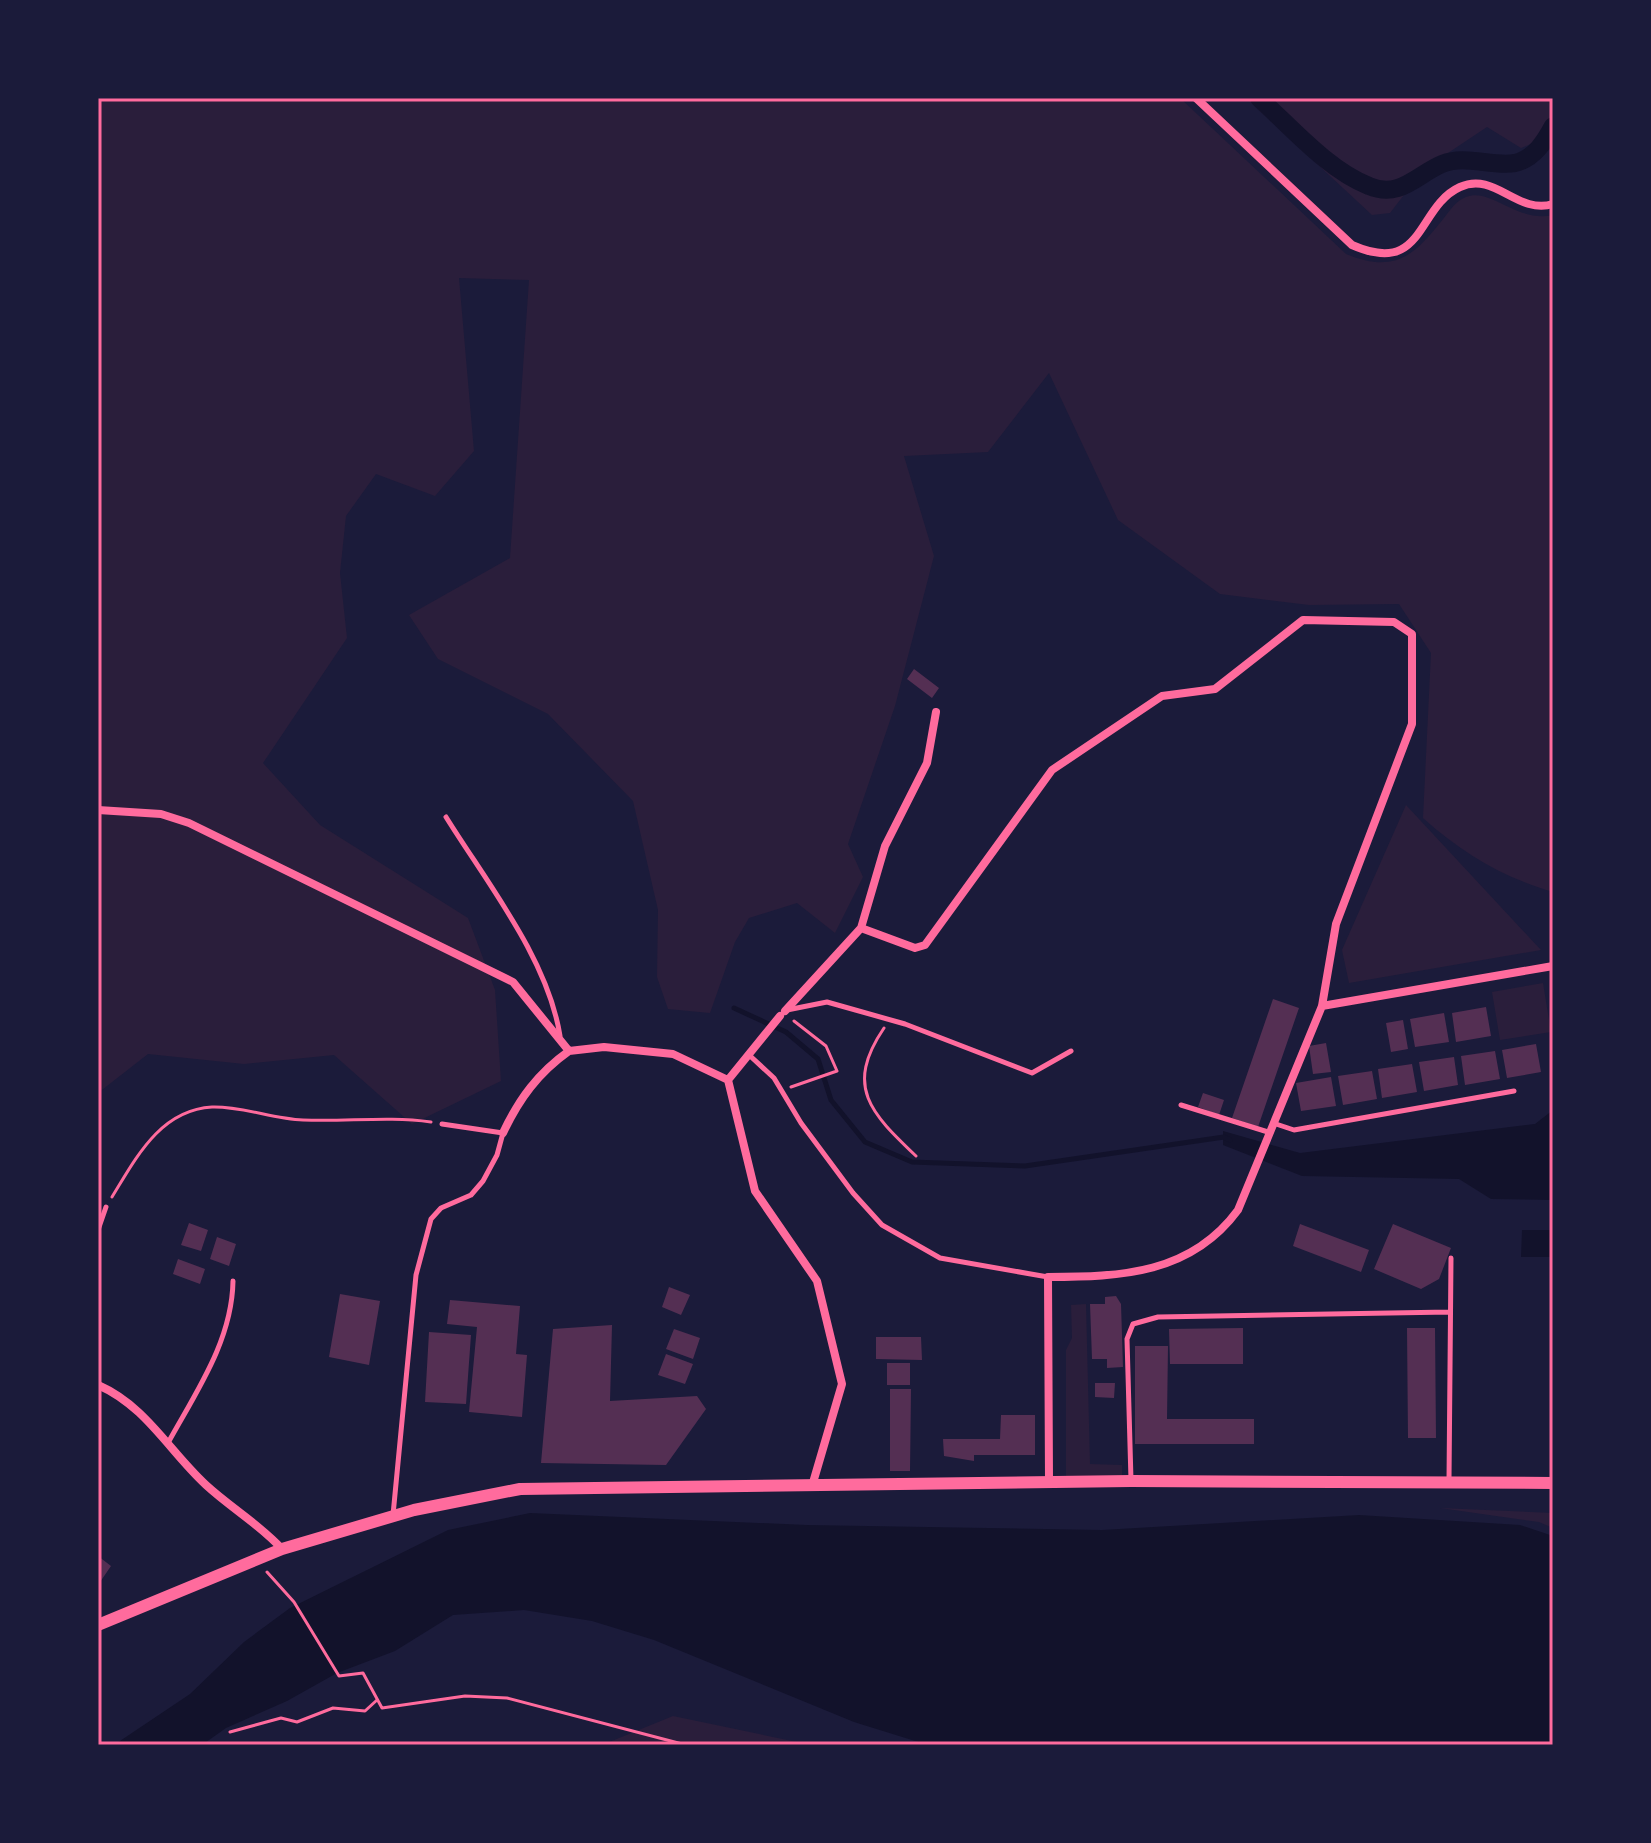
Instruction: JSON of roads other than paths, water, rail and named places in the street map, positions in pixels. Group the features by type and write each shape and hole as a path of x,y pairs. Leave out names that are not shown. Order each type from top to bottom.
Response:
{"street":[{"path":"1196,98 1352,245 1364,250 1392,253 1402,248 1423,230 1451,193 1466,185 1492,186 1525,205 1553,204"},
{"path":"861,928 915,948 925,945 1052,770 1162,696 1215,689 1303,620 1394,622 1412,634 1412,724 1336,924 1322,1006 1238,1210 1220,1235 1161,1266 1114,1277 1048,1277 1049,1481"},
{"path":"812,1486 842,1384 817,1281 755,1191 728,1080 757,1041 861,928 885,846 927,763 936,712"},
{"path":"98,810 161,814 189,823 513,982 569,1051"},
{"path":"1322,1006 1553,966"},
{"path":"503,1133 516,1104 537,1078 569,1051 604,1047 673,1054 728,1080"},
{"path":"98,1385 137,1407 207,1486 261,1526 282,1549"},
{"path":"98,1625 282,1549 393,1516 520,1489 1049,1481 1449,1480 1553,1483"}],"lane":[{"path":"446,817 537,965 555,1004 560,1041"},
{"path":"785,1012 827,1002 890,1020 1032,1073 1071,1051"},
{"path":"747,1054 774,1078 801,1123 853,1193 882,1225 940,1258 1048,1277"},
{"path":"1181,1105 1269,1131 1294,1130 1514,1091"},
{"path":"393,1516 416,1275 431,1219 441,1208 471,1195 483,1181 497,1155 503,1133 442,1124"},
{"path":"98,1230 106,1207"},
{"path":"1449,1480 1451,1258"},
{"path":"167,1444 223,1339 233,1310 233,1281"},
{"path":"1131,1481 1127,1339 1133,1324 1158,1317 1450,1312"}],"waterway":[{"path":"1259,98 1339,170 1369,186 1390,190 1451,161 1506,164 1522,161 1538,149 1553,126"},
{"path":"734,1008 786,1032 818,1059 831,1100 865,1142 912,1162 1025,1166 1224,1137 1230,1140"}]}
